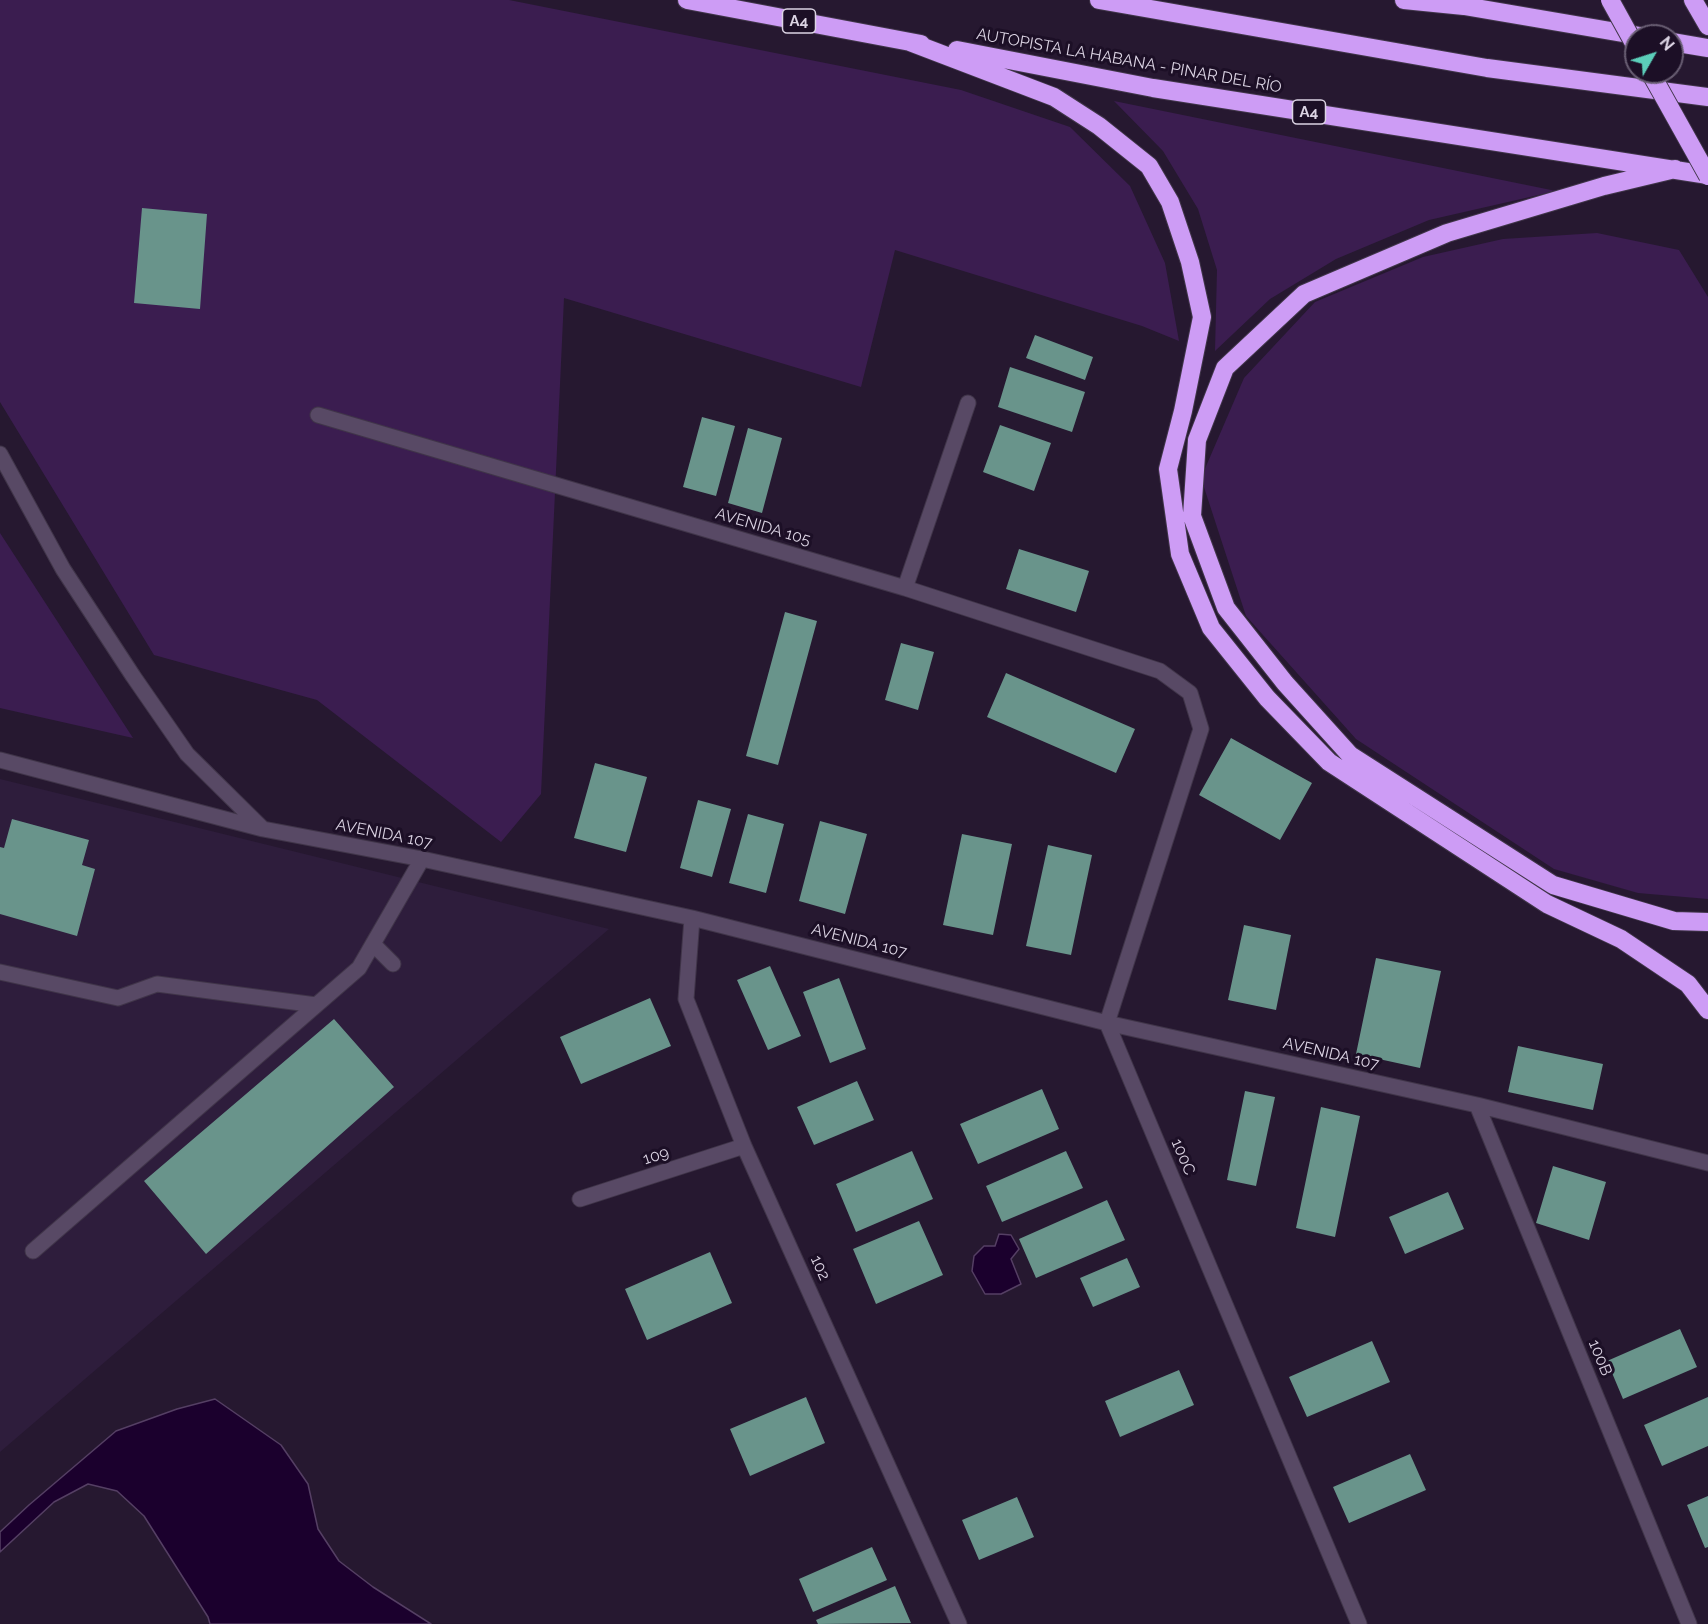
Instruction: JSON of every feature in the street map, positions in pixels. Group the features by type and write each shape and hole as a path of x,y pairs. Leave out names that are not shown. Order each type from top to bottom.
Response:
{"highway":[{"name":"AUTOPISTA LA HABANA - PINAR DEL RÍO","path":"687,0 1153,88 1708,175"},
{"path":"1099,0 1487,68 1708,97"},
{"path":"1404,0 1464,6 1624,33"},
{"path":"1610,0 1624,25"},
{"path":"1693,0 1708,26"},
{"path":"910,42 1054,97 1099,126 1149,166 1170,202 1190,262 1202,317 1183,411 1168,469 1180,554 1211,628 1267,698 1329,762 1547,904 1621,939 1688,984 1708,1010"},
{"path":"1684,44 1708,48"},
{"path":"1657,84 1708,175"},
{"path":"1675,169 1604,186 1447,233 1304,294 1225,368 1197,440 1192,516 1226,608 1284,683 1350,755 1552,885 1674,921 1708,921"}],"street":[{"path":"905,588 968,403"},
{"name":"AVENIDA 105","path":"318,415 905,588 1160,671 1190,693 1201,729 1107,1023"},
{"path":"0,454 63,569 187,754 262,829"},
{"name":"AVENIDA 107","path":"0,760 262,829 422,859 692,918 1107,1023 1477,1105 1708,1163"},
{"path":"33,1251 359,968 422,859"},
{"name":"102","path":"692,918 686,999 744,1146 959,1624"},
{"path":"373,944 393,964"},
{"path":"0,972 118,998 157,984 316,1005"},
{"name":"100C","path":"1107,1023 1359,1624"},
{"name":"100B","path":"1477,1105 1689,1624"},
{"name":"109","path":"580,1199 744,1146"}],"shaded area":[{"path":"0,0 509,0 961,90 1070,127 1130,186 1165,263 1179,341 1142,326 895,250 861,387 564,298 541,794 501,842 317,700 154,655 0,402"},
{"path":"1114,101 1556,191 1429,220 1336,259 1270,299 1215,351 1217,270 1198,209 1163,151"},
{"path":"1597,233 1679,250 1708,297 1708,899 1638,893 1554,869 1356,739 1246,616 1201,478 1244,378 1315,302 1423,257 1503,239"},
{"path":"0,533 133,738 0,708"},
{"path":"0,779 609,929 0,1452"},
{"path":"999,1234 1011,1235 1019,1249 1011,1259 1021,1284 1001,1294 985,1294 972,1271 974,1256 984,1246 995,1246"},
{"path":"215,1399 281,1445 308,1484 318,1529 339,1561 373,1587 431,1624 210,1624 208,1617 144,1516 117,1491 88,1484 54,1502 0,1552 0,1532 116,1431 177,1409"}],"building":[{"path":"142,208 207,214 200,309 134,303"},
{"path":"1035,335 1093,357 1085,380 1026,358"},
{"path":"1010,367 1085,392 1072,432 998,407"},
{"path":"702,417 735,426 716,496 683,487"},
{"path":"1000,425 1051,443 1034,491 983,472"},
{"path":"748,428 782,438 762,513 728,503"},
{"path":"1019,549 1089,571 1076,612 1006,589"},
{"path":"785,612 817,621 778,765 746,756"},
{"path":"901,643 934,652 918,710 885,700"},
{"path":"1006,673 1135,729 1116,773 987,717"},
{"path":"1231,738 1312,783 1280,840 1199,795"},
{"path":"595,763 647,777 626,852 574,838"},
{"path":"698,800 731,809 712,877 680,868"},
{"path":"748,814 784,824 766,893 729,883"},
{"path":"12,819 89,840 82,865 95,869 77,936 0,914 0,847 4,848"},
{"path":"820,821 867,834 845,914 799,901"},
{"path":"962,834 1012,844 993,935 943,925"},
{"path":"1048,845 1092,855 1071,955 1026,946"},
{"path":"1244,925 1291,935 1276,1010 1228,1000"},
{"path":"1376,958 1441,971 1420,1068 1356,1054"},
{"path":"770,966 801,1036 768,1050 737,980"},
{"path":"839,978 866,1049 830,1063 803,992"},
{"path":"650,998 671,1046 581,1084 560,1037"},
{"path":"334,1019 394,1087 206,1254 144,1181"},
{"path":"1518,1046 1603,1064 1593,1110 1508,1092"},
{"path":"857,1081 874,1120 814,1145 797,1107"},
{"path":"1042,1089 1059,1129 978,1164 960,1124"},
{"path":"1245,1091 1275,1097 1256,1186 1227,1180"},
{"path":"1321,1107 1360,1116 1335,1237 1296,1228"},
{"path":"912,1151 933,1199 856,1232 836,1184"},
{"path":"1066,1151 1083,1188 1002,1222 986,1186"},
{"path":"1553,1166 1606,1182 1589,1240 1536,1223"},
{"path":"1448,1192 1464,1229 1405,1254 1389,1217"},
{"path":"1107,1200 1125,1240 1036,1278 1019,1239"},
{"path":"919,1221 943,1275 876,1304 853,1249"},
{"path":"710,1252 732,1303 647,1340 625,1289"},
{"path":"1127,1258 1140,1287 1093,1307 1080,1278"},
{"path":"1680,1329 1697,1367 1623,1399 1607,1361"},
{"path":"1372,1341 1390,1382 1307,1417 1289,1377"},
{"path":"1179,1370 1194,1405 1120,1437 1105,1401"},
{"path":"806,1397 825,1443 750,1476 730,1429"},
{"path":"1708,1397 1708,1446 1662,1466 1644,1425"},
{"path":"1410,1454 1426,1490 1349,1523 1333,1487"},
{"path":"1708,1496 1708,1547 1705,1548 1687,1505"},
{"path":"1017,1497 1034,1537 979,1560 962,1520"},
{"path":"872,1547 887,1580 813,1612 799,1579"},
{"path":"895,1586 911,1623 818,1624 816,1620"}]}
